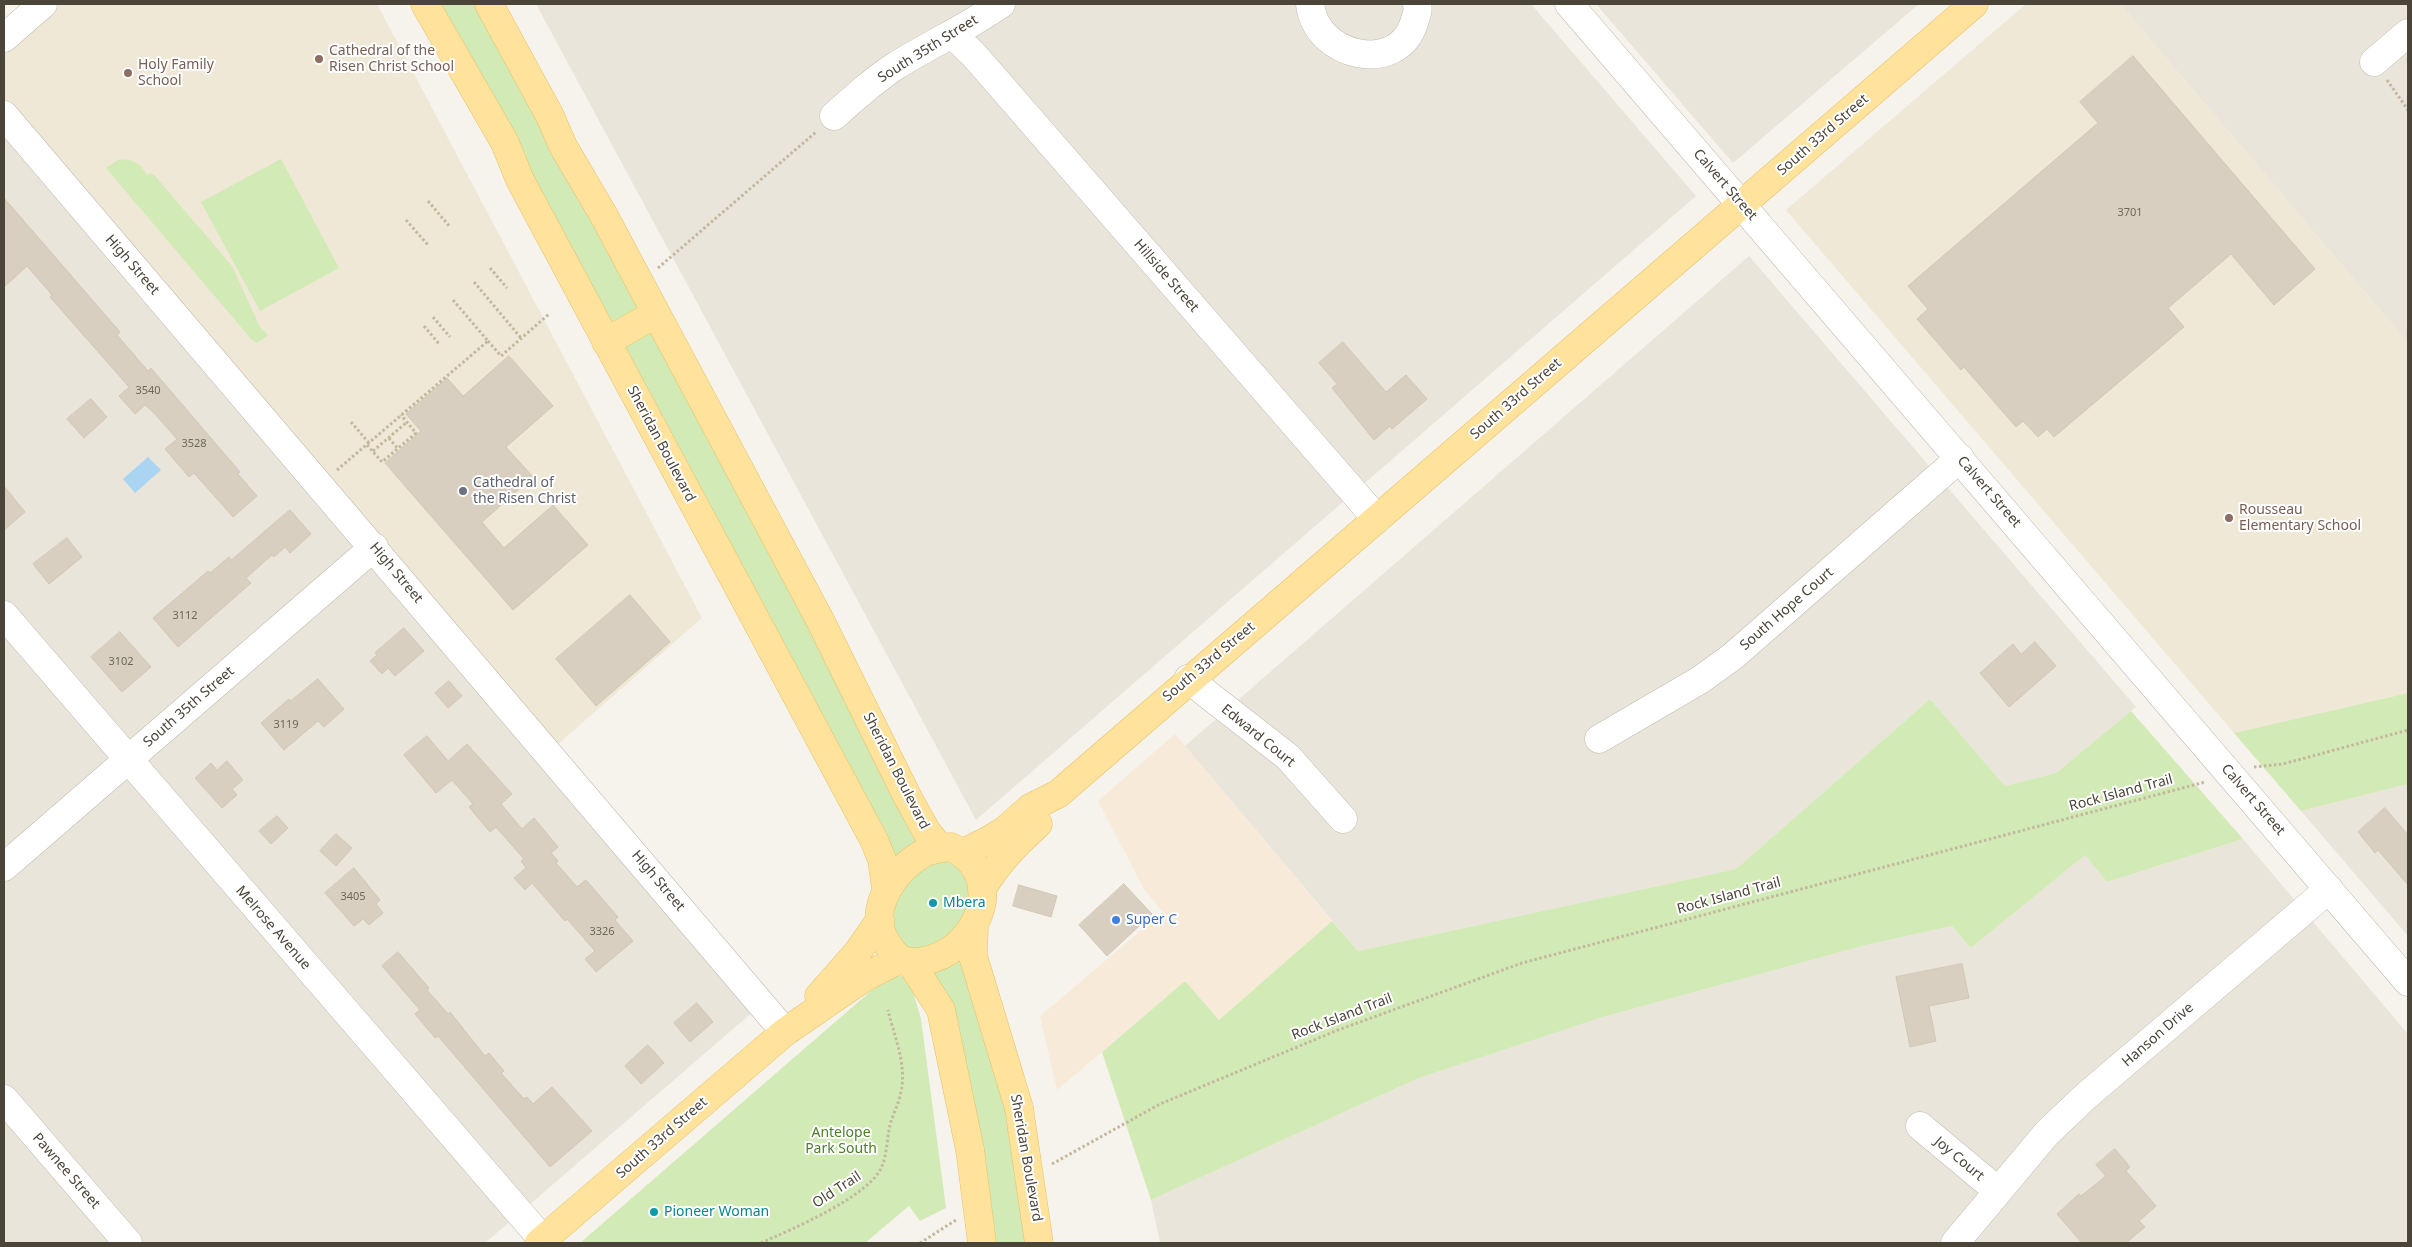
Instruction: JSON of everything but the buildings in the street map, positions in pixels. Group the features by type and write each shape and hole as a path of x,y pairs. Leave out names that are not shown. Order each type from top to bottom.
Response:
{"main road":[{"name":"Sheridan Boulevard","path":"425,4 506,143 520,180 875,842 882,860 886,889"},
{"name":"Sheridan Boulevard","path":"489,4 550,116 563,146 603,214 820,620 908,798 927,832 952,850"},
{"name":"South 33rd Street","path":"952,850 983,844 1004,831 1030,808 1058,794 1188,679 1377,519 1974,4"},
{"path":"606,342 655,314"},
{"name":"South 33rd Street","path":"982,889 993,870 1011,849 1040,822 1058,794"},
{"path":"906,961 939,957 952,950 974,928 981,909 982,889 979,873 952,850 923,853 910,863 886,889 880,920 882,935 906,961 942,1010 970,1150 982,1243"},
{"name":"South 33rd Street","path":"785,1032 857,953 880,920"},
{"name":"Sheridan Boulevard","path":"974,928 973,956 1020,1108 1039,1243"},
{"name":"South 33rd Street","path":"541,1242 785,1032 865,978 906,961"}],"street":[{"path":"4,38 43,4"},
{"name":"South 35th Street","path":"834,116 858,94 897,65 953,35 1000,4"},
{"path":"1310,4 1316,25 1328,40 1339,48 1357,54 1377,54 1401,43 1412,28 1418,9 1417,4"},
{"name":"Calvert Street","path":"1569,4 2408,982"},
{"path":"2374,62 2408,33"},
{"name":"Hillside Street","path":"953,35 974,56 1377,519"},
{"name":"High Street","path":"4,115 374,547 785,1032"},
{"name":"South Hope Court","path":"1599,739 1700,680 1732,657 1960,458"},
{"name":"South 35th Street","path":"4,867 374,547"},
{"name":"Melrose Avenue","path":"4,615 541,1242"},
{"name":"Edward Court","path":"1188,679 1288,757 1343,820"},
{"name":"Hanson Drive","path":"1955,1243 2047,1134 2086,1096 2329,889"},
{"name":"Pawnee Street","path":"4,1099 128,1243"},
{"name":"Joy Court","path":"1920,1126 1998,1191"}],"path":[{"path":"2374,62 2408,110"},
{"path":"672,257 834,116"},
{"path":"428,201 450,226"},
{"path":"406,220 428,245"},
{"path":"490,268 507,288"},
{"path":"474,282 521,338"},
{"path":"453,300 501,356 549,314"},
{"path":"433,317 450,336"},
{"path":"424,326 440,345"},
{"path":"335,472 488,340"},
{"path":"351,422 382,462 416,433 401,415"},
{"path":"373,451 407,422"},
{"path":"389,438 398,449"},
{"name":"Rock Island Trail","path":"1079,1150 1154,1106 1338,1030 1522,963 2231,775 2256,766 2283,764 2408,730"},
{"name":"Old Trail","path":"761,1243 808,1222 840,1204 873,1181 882,1167 891,1124 901,1092 903,1070 888,1010"}],"shaded area":[{"path":"43,4 377,4 702,618 548,753 4,115 4,38"},
{"path":"536,4 1531,4 1696,196 976,820"},
{"path":"1596,4 1919,4 1733,163"},
{"name":"Rousseau Elementary School","path":"2026,4 2120,4 2408,343 2408,693 2234,733 1786,210"},
{"path":"2120,4 2408,4 2408,343"},
{"path":"4,115 762,1004 485,1243 4,1243"},
{"path":"1749,256 2136,707 2056,773 2005,786 1930,699 1736,869 1358,951 1185,746"},
{"path":"1175,734 1332,921 1219,1020 1185,981 1057,1090 1040,1016 1163,912 1144,889 1098,801"},
{"path":"2408,784 2408,936 2301,811"},
{"path":"2243,839 2408,1034 2408,1243 1160,1243 1151,1200 1419,1078 1603,1017 1866,945 1952,926 1971,948 2085,855 2107,882"}],"green space":[{"path":"425,4 489,4 908,798 963,853 974,928 1039,1243 982,1243 941,1010 900,959 886,889"},
{"path":"281,159 339,268 260,311 201,202"},
{"path":"118,160 132,161 139,165 147,175 150,173 155,176 232,266 260,327 268,335 257,343 252,340 106,168"},
{"path":"2408,693 2408,784 2301,811 2234,733"},
{"path":"1930,699 2005,786 2056,773 2131,711 2243,839 2107,882 2085,855 1971,948 1952,926 1866,945 1603,1017 1419,1078 1151,1200 1102,1052 1185,981 1219,1020 1332,921 1358,951 1736,869"},
{"name":"Antelope Park South","path":"895,975 905,977 911,984 921,1019 946,1208 920,1221 909,1206 865,1243 580,1243 879,984"}],"water":[{"path":"148,457 161,470 135,493 123,479"}],"place":[{"name":"Cathedral of the Risen Christ School","path":"319,59"},
{"name":"Holy Family School","path":"128,73"},
{"name":"Cathedral of the Risen Christ","path":"463,491"},
{"name":"Rousseau Elementary School","path":"2229,518"},
{"name":"Mbera","path":"933,903"},
{"name":"Super C","path":"1116,920"},
{"name":"Pioneer Woman","path":"654,1212"}]}
